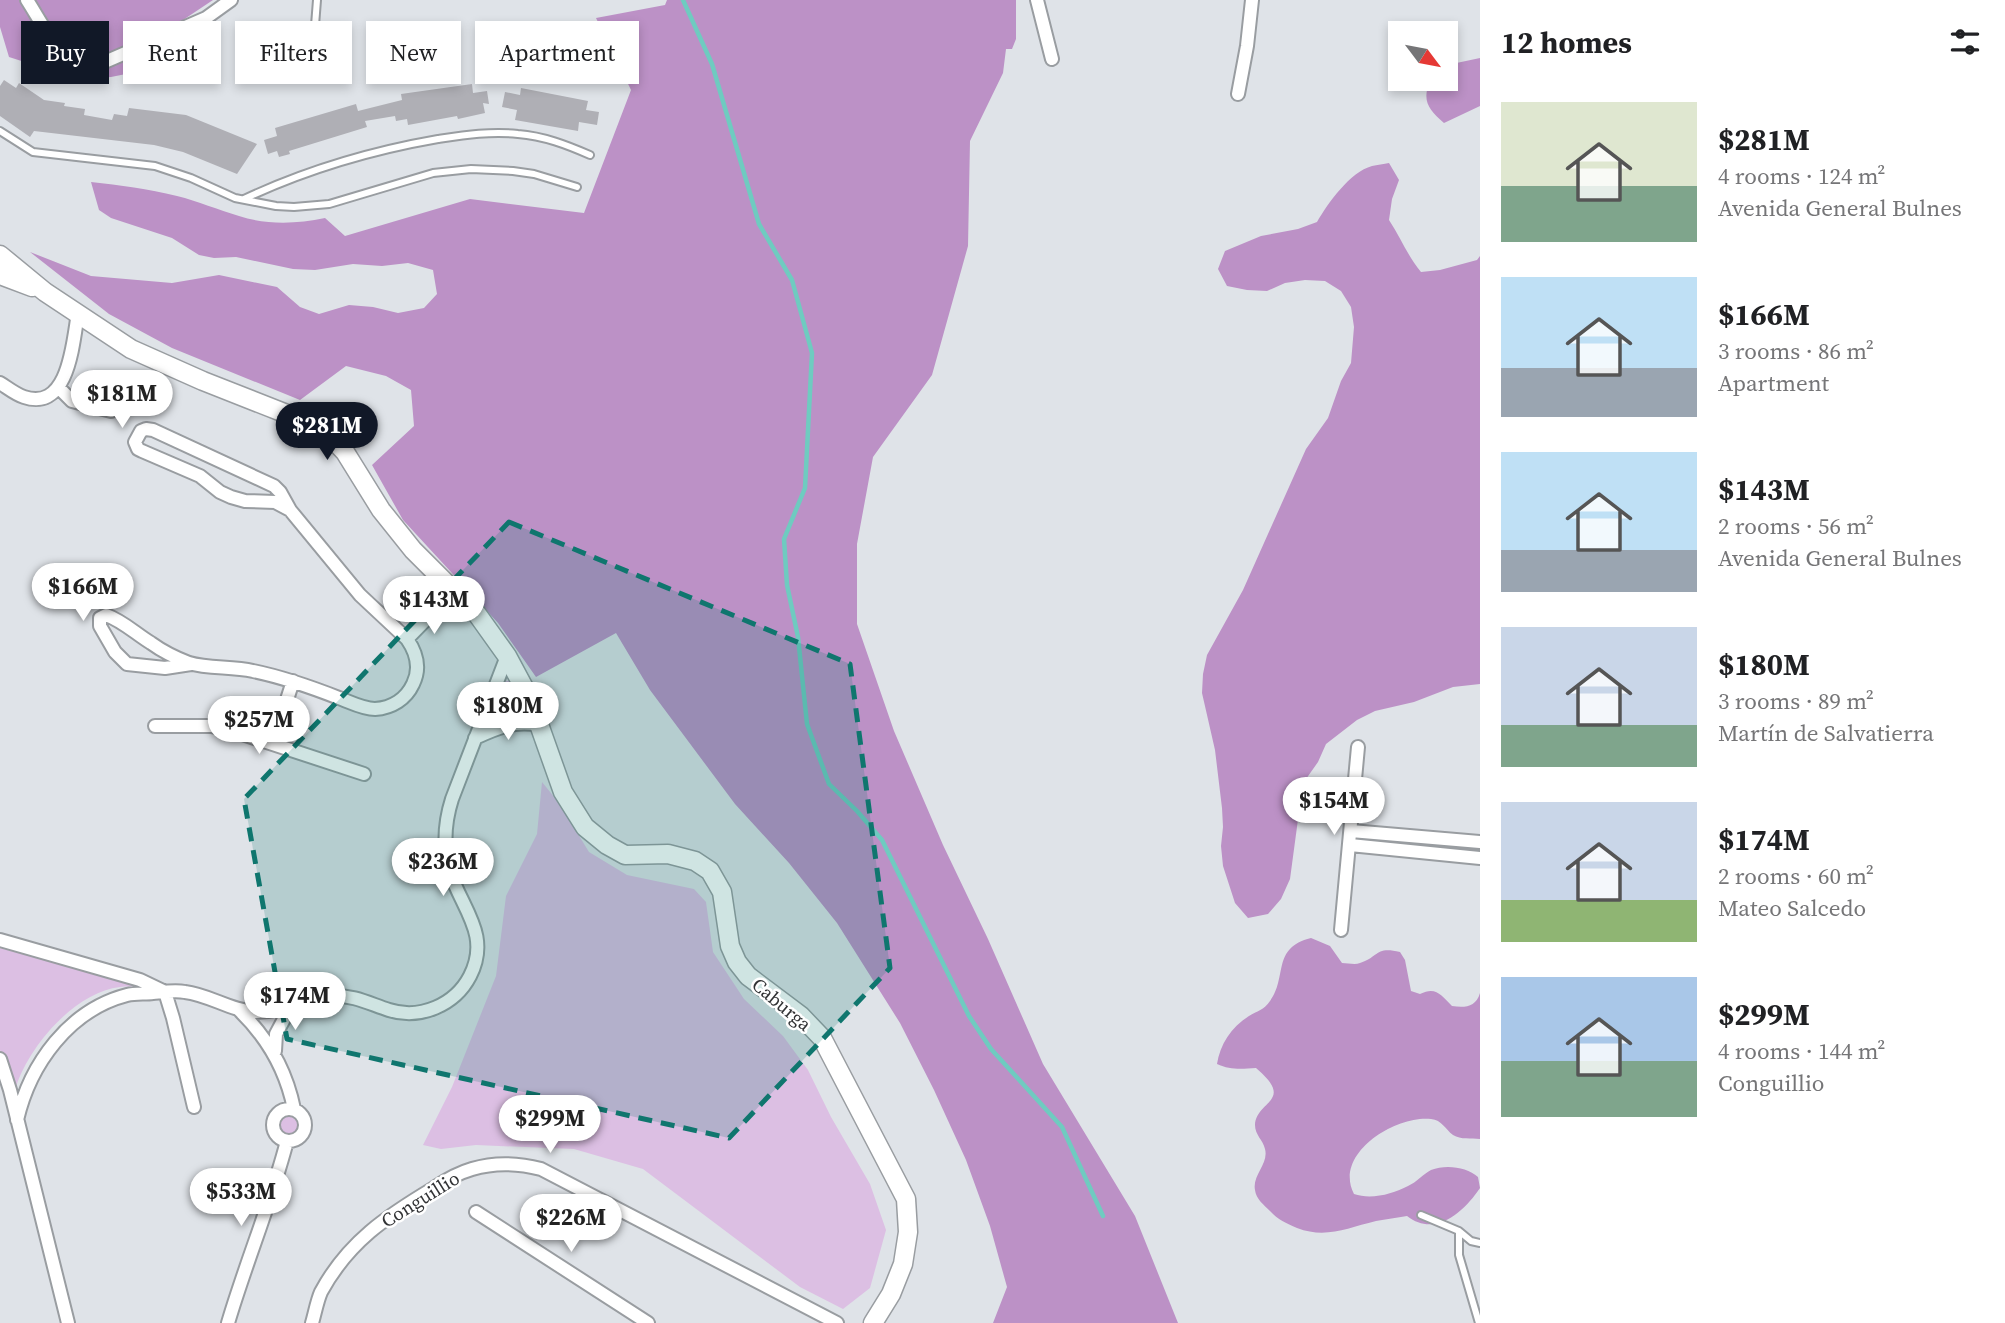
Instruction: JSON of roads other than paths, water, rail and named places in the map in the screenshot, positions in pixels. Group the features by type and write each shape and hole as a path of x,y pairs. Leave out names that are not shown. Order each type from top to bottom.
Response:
{"street":[{"path":"27,0 58,47 80,60 98,62 107,61 205,18 231,0"},
{"path":"1037,0 1052,59"},
{"path":"1238,94 1252,0"},
{"path":"0,255 45,292"},
{"path":"0,275 45,292"},
{"name":"Caburga","path":"45,292 131,349 328,434 345,452 381,510 413,550 477,614 507,656 530,699 562,792 585,827 601,841 625,855 668,854 695,861 710,871 722,892 730,946 737,962 748,976 801,1016 822,1038 906,1199 908,1232 903,1264 891,1294 873,1323"},
{"path":"0,383 33,399 47,396 58,387 71,353 78,313"},
{"path":"58,387 72,401 111,411"},
{"path":"191,664 152,644 111,616 100,618 100,626 127,664 165,668 191,664 251,670 293,681 369,708 386,707 408,694 416,679 417,670 415,653 407,639 360,595 290,510 274,486 153,430 141,431 138,434 135,442 138,449 200,476 219,492 245,501 275,502 290,510"},
{"path":"407,639 454,591"},
{"path":"17,1120 34,1072 53,1044 80,1019 111,1001 128,995 185,992 239,1010 257,1012 321,997 342,996 397,1012 416,1013 448,1002 465,985 475,963 478,942 476,931 450,872 445,848 448,811 507,656"},
{"path":"273,743 293,681"},
{"path":"475,738 513,723 538,725"},
{"path":"155,726 211,726 230,730 365,774"},
{"path":"1341,930 1358,747"},
{"path":"1351,831 1480,842"},
{"path":"1350,845 1480,858"},
{"path":"0,940 140,980 165,992 194,1107"},
{"path":"275,1053 276,1034 291,1006"},
{"path":"239,1010 256,1027 275,1053 290,1088 293,1109 304,1118 305,1128 301,1136 287,1141 274,1133 272,1123 281,1111 293,1109"},
{"path":"0,1059 68,1323"},
{"path":"228,1323 287,1141"},
{"name":"Conguillio","path":"312,1323 320,1295 332,1275 346,1256 380,1223 414,1198 459,1173 500,1164 541,1169 837,1323"},
{"path":"476,1212 648,1323"}],"lane":[{"path":"315,21 317,0"},
{"path":"0,131 33,152 155,166 191,178 235,198 276,206 320,205 346,200 433,173 471,169 524,173 577,187"},
{"path":"244,199 343,160 401,146 473,134 498,132 536,136 590,155"},
{"path":"1420,1215 1460,1231 1471,1241 1480,1243"},
{"path":"1460,1231 1459,1255 1479,1323"}],"waterway":[{"path":"683,0 712,64 759,224 792,280 812,353 805,488 784,539 787,585 798,637 807,724 829,784 882,840 969,1016 991,1049 1062,1127 1103,1216"}]}
